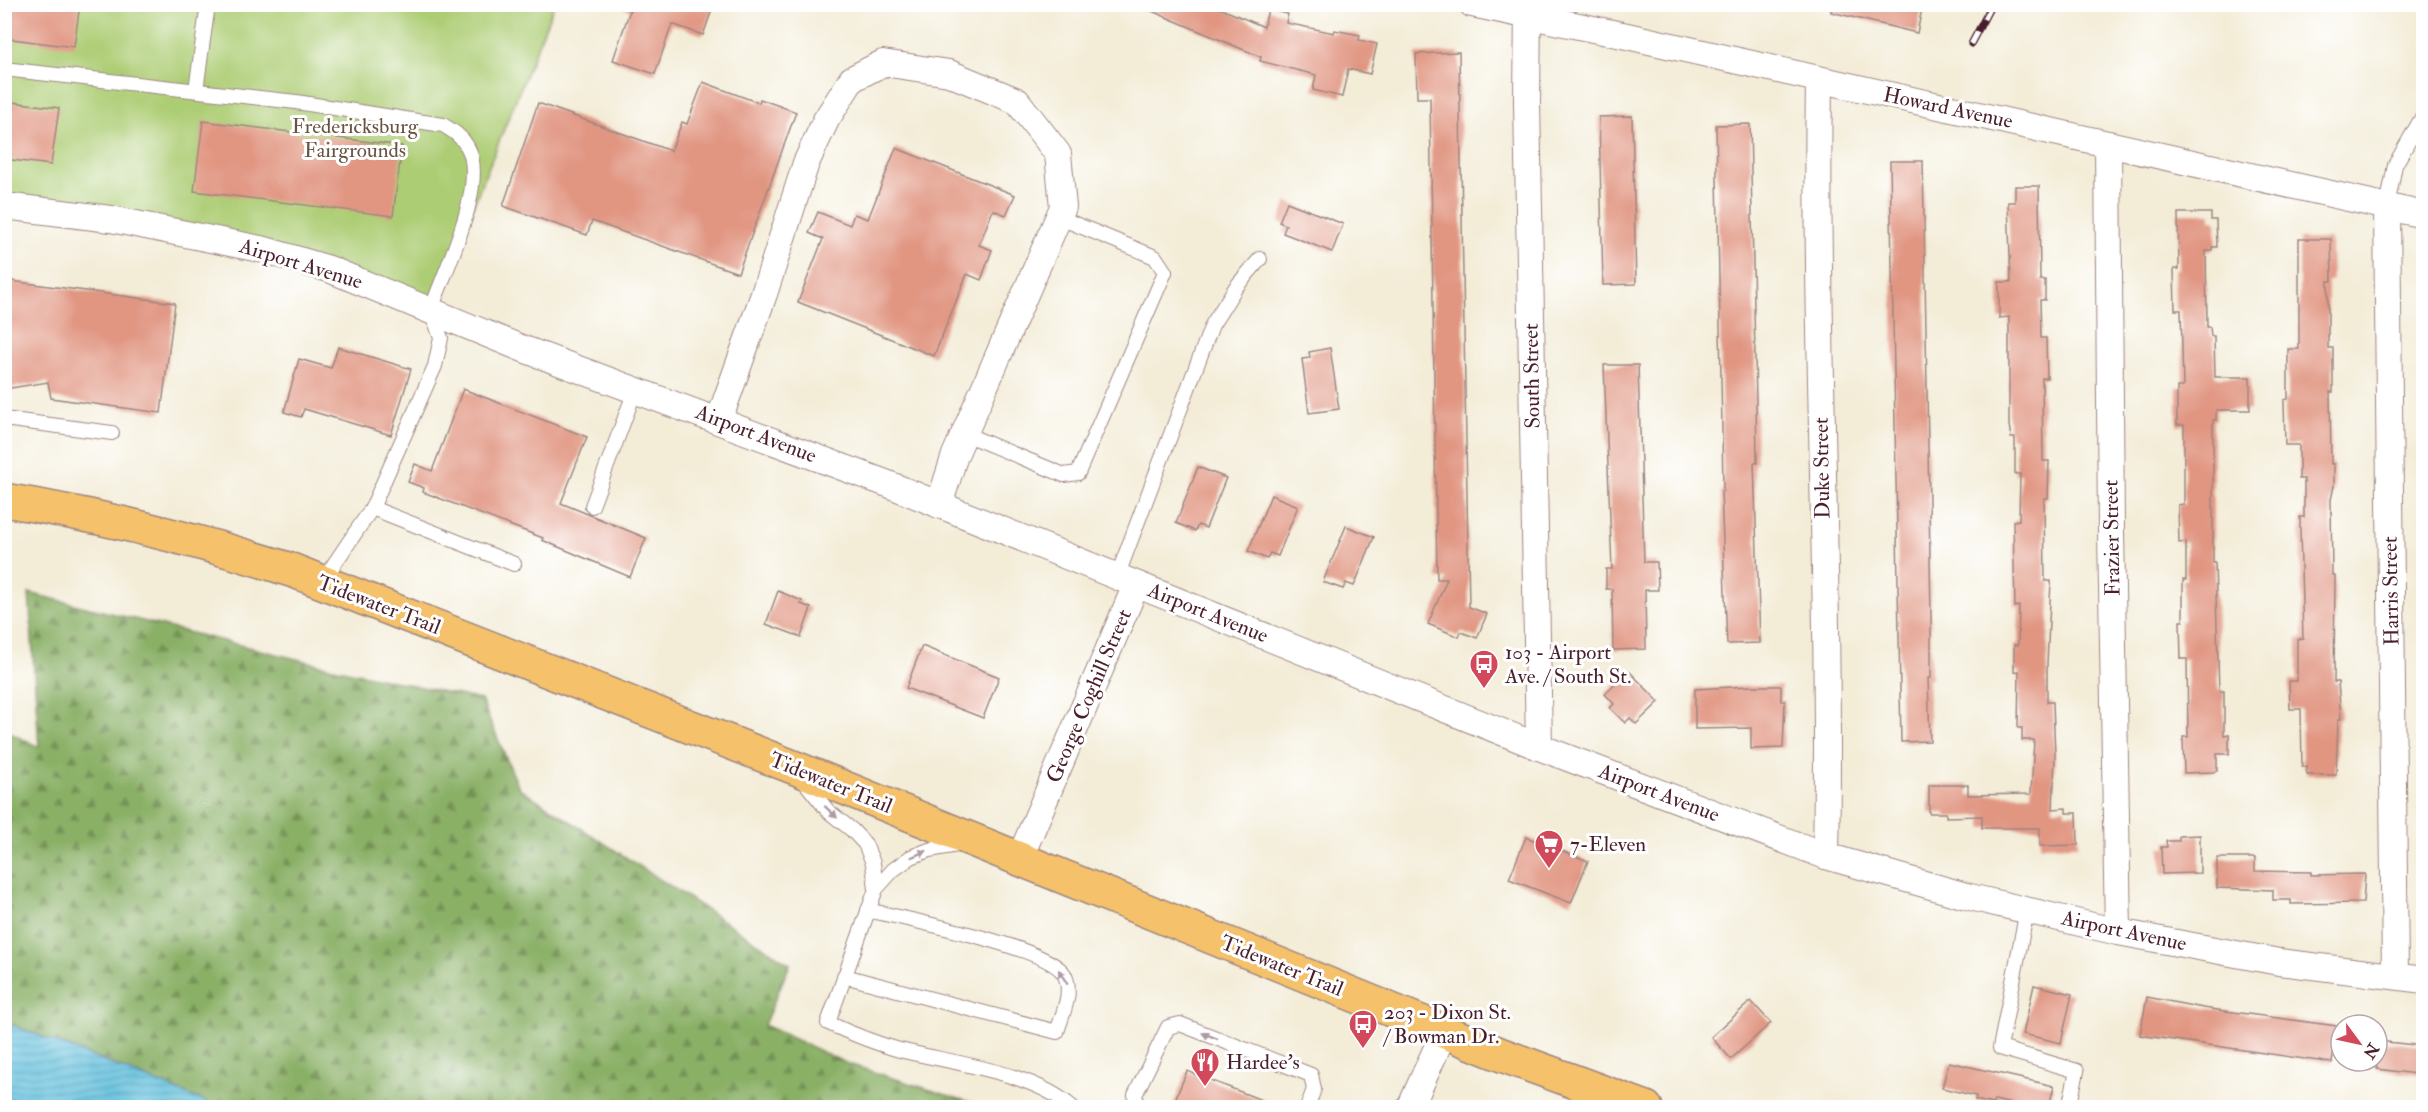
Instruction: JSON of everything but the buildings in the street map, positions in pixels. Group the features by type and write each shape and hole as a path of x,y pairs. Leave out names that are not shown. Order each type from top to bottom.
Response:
{"main road":[{"name":"Tidewater Trail","path":"4,500 139,525 226,549 322,582 793,767 1444,1032 1646,1107"}],"street":[{"name":"Howard Avenue","path":"1472,4 1528,10 1819,80 2424,215"},
{"name":"South Street","path":"1528,10 1539,747"},
{"path":"719,420 764,294 806,163 826,120 852,79 883,63 949,73 1017,101 1058,154 1063,207 965,434 939,505"},
{"name":"Duke Street","path":"1819,80 1816,240 1826,616 1826,856"},
{"name":"Frazier Street","path":"2108,144 2111,531 2118,932"},
{"name":"Airport Avenue","path":"4,206 111,219 265,250 346,275 521,348 636,388 939,505 1539,747 1826,856 2118,932 2279,962 2424,980"},
{"name":"Harris Street","path":"2387,207 2395,976"},
{"name":"George Coghill Street","path":"1019,860 1042,807 1127,581"},
{"path":"1410,1107 1444,1032"}],"lane":[{"path":"196,90 208,4"},
{"path":"4,69 196,90 443,125 459,135 469,148 473,163 471,197 464,225 431,310 441,338 435,366 372,508 322,582"},
{"path":"2387,207 2395,165 2424,114"},
{"path":"965,434 1064,475 1078,473 1161,283 1165,272 1155,257 1058,218"},
{"path":"1127,581 1212,325 1236,287 1260,259"},
{"path":"592,506 636,388"},
{"path":"4,419 112,433"},
{"path":"372,508 514,564"},
{"path":"793,767 828,811 865,844 873,863 876,889"},
{"path":"974,842 929,850 911,857 894,870 876,889 828,1023 873,1042 1023,1080 1048,1089 1073,1107"},
{"path":"844,976 1057,1032 1069,988 1064,973 1049,961 996,942 868,910"},
{"path":"2027,910 2000,1048 2077,1071 2069,1107"},
{"path":"1138,1107 1135,1095 1168,1027 1180,1024 1311,1075 1314,1089 1306,1107"}],"green space":[{"name":"Fredericksburg Fairgrounds","path":"5,5 554,5 431,310 354,278 5,206"},
{"path":"29,593 333,668 481,700 519,788 790,964 764,1025 848,1064 985,1107 689,1108 687,1098 667,1108 219,1107 5,1022 4,730 39,747"}],"water":[{"path":"5,1022 219,1107 5,1107"}],"railway":[{"path":"1971,44 1992,4"}],"place":[{"name":"103 - Airport Ave. / South St.","path":"1484,690"},
{"name":"7-Eleven","path":"1549,870"},
{"name":"203 - Dixon St. / Bowman Dr.","path":"1363,1050"},
{"name":"Hardee's","path":"1205,1088"}]}
